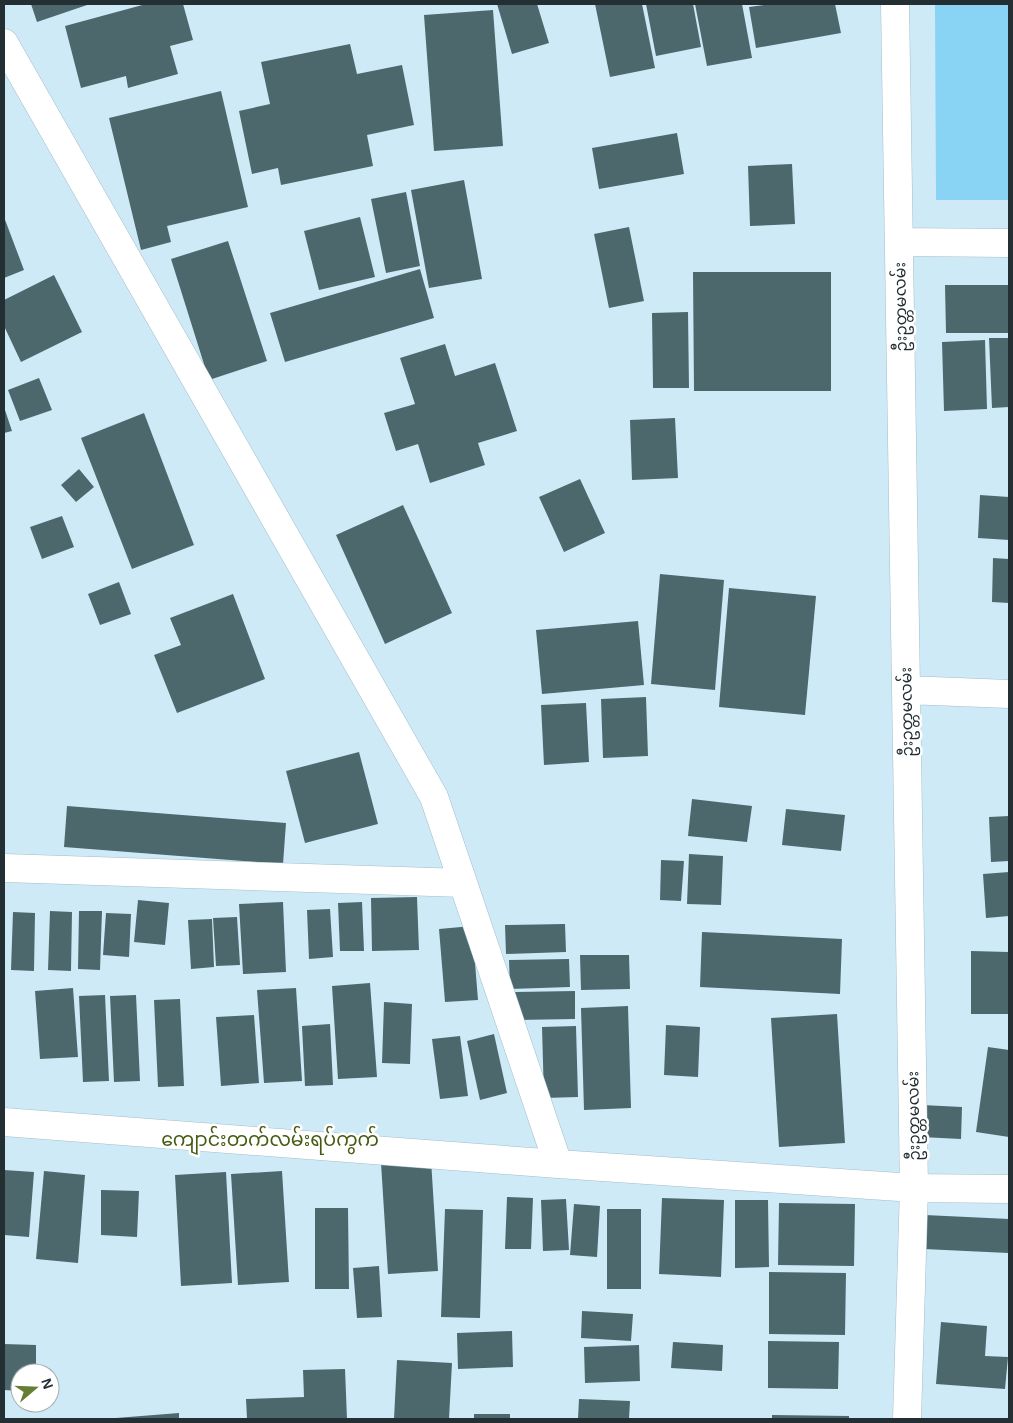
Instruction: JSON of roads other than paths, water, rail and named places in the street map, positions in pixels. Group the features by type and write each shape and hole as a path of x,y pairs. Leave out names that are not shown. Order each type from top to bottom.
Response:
{"street":[{"name":"ဦးဥတ္တမလမ်း","path":"895,4 914,1188 907,1419"},
{"path":"4,43 434,797 558,1164"},
{"path":"899,242 1009,243"},
{"path":"906,690 1009,694"},
{"path":"4,868 463,883"},
{"path":"4,1122 558,1164 914,1188 1009,1189"}],"district":[{"name":"ကျောင်းတက်လမ်းရပ်ကွက်","path":"270,1139"}]}
